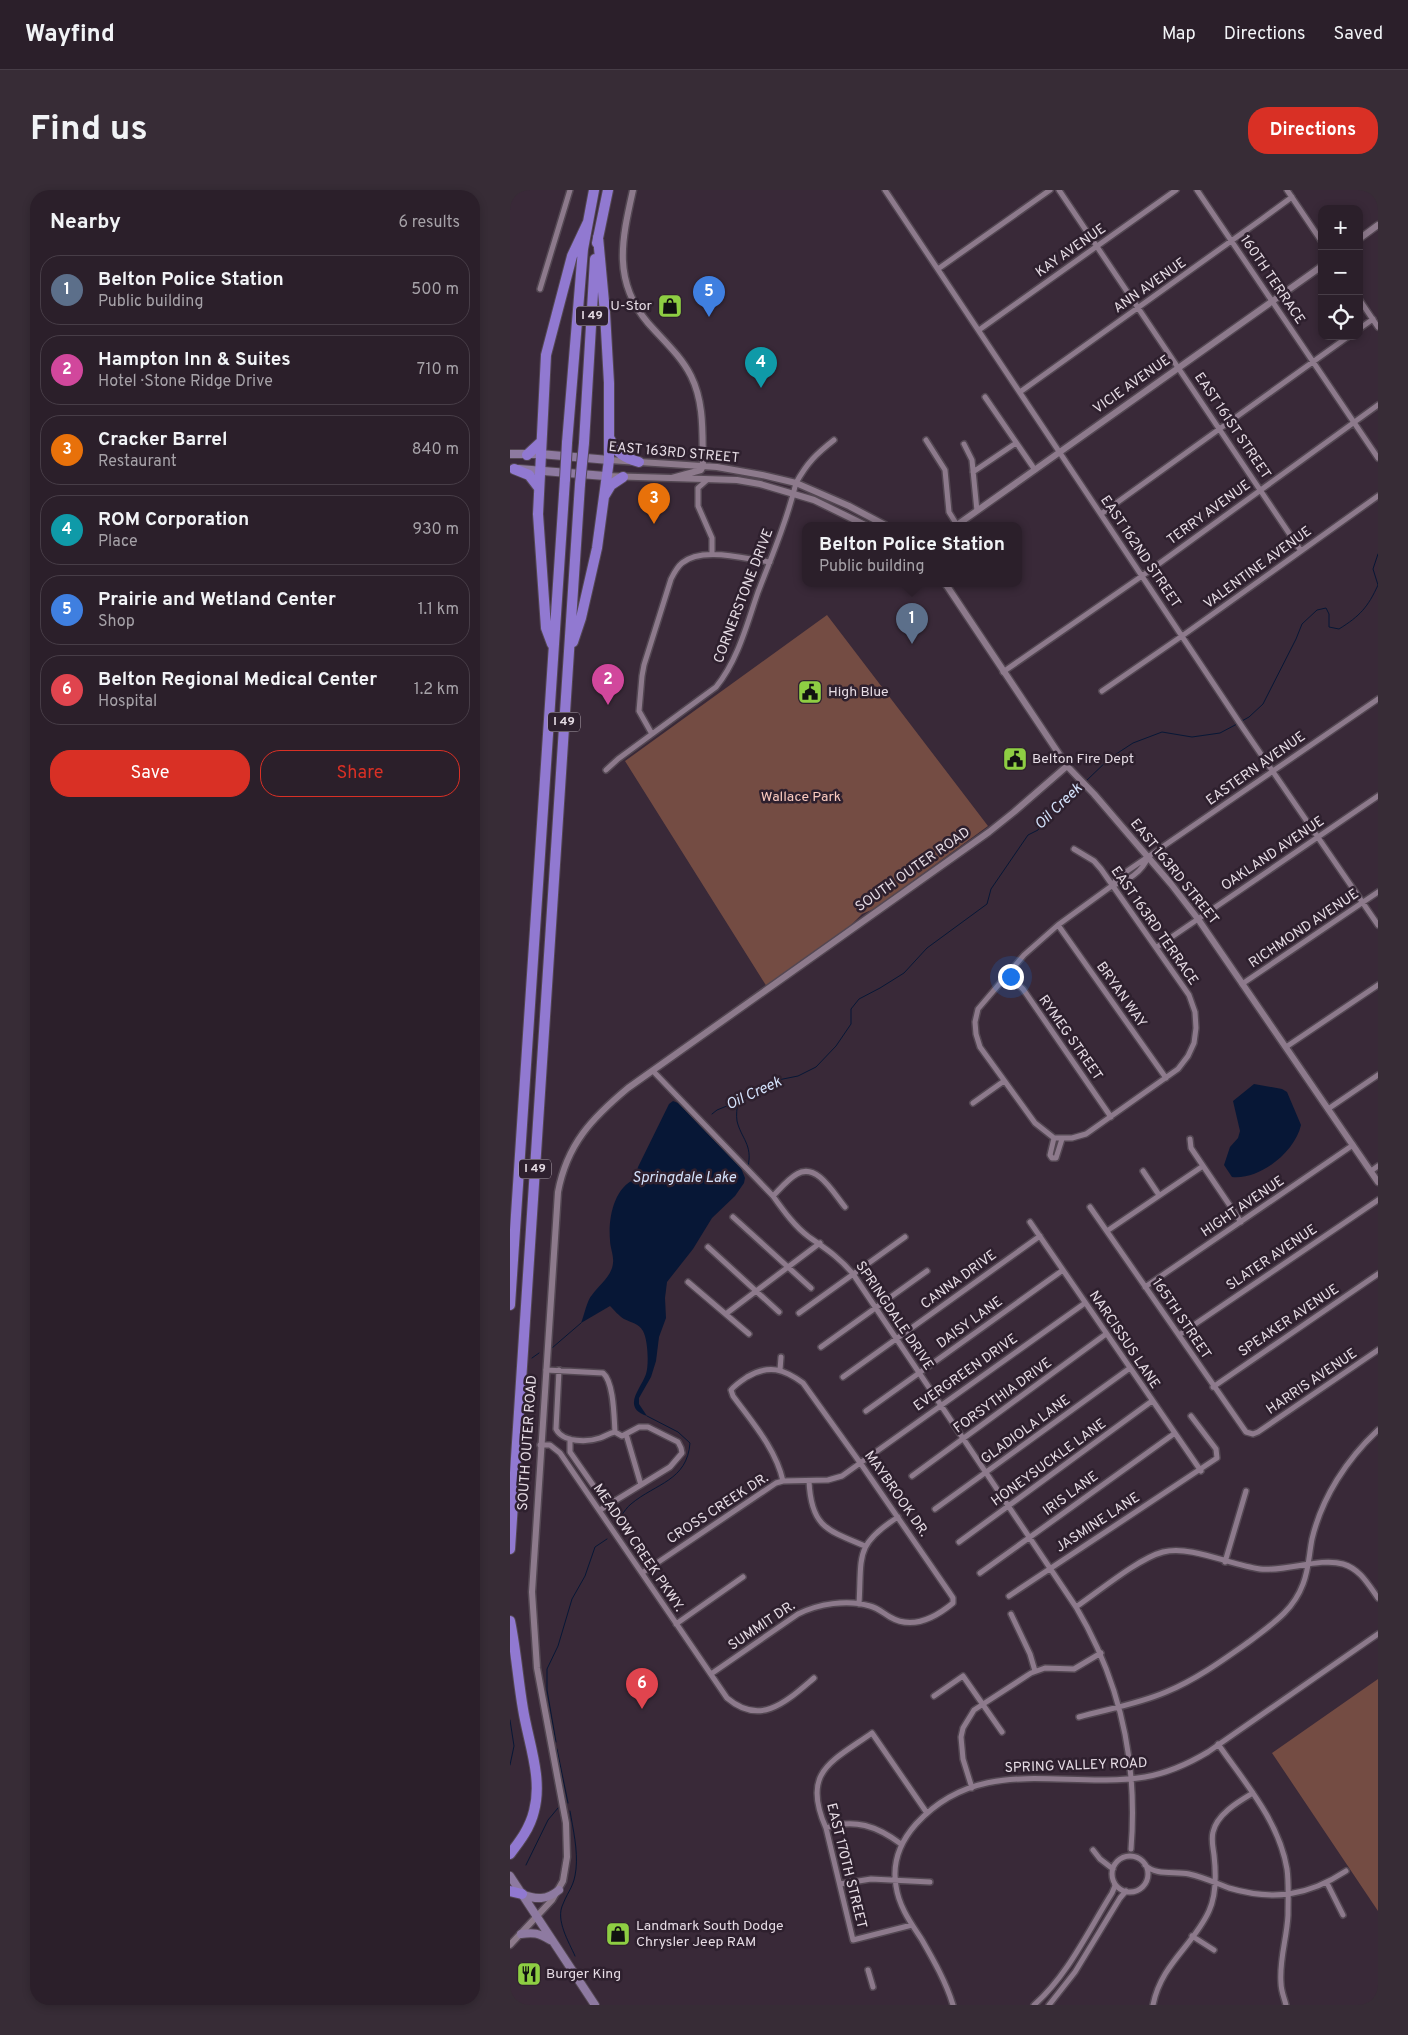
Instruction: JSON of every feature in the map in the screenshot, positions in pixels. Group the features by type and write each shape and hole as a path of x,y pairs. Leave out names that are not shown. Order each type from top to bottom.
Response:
{"highway":[{"name":"I 49","path":"510,1305 567,443 583,249 594,190"},
{"name":"I 49","path":"510,1549 580,484 598,237 608,190"},
{"path":"554,650 546,628 538,514 540,454 546,386 546,355 572,256 588,222"},
{"path":"569,655 582,618 597,548 609,460 606,322 598,237"},
{"path":"609,437 617,452 627,459 639,462"},
{"path":"527,455 541,442"},
{"path":"512,469 529,475 538,488"},
{"path":"602,508 606,493 611,485 623,477"},
{"path":"510,1622 523,1709 535,1769 537,1795 530,1824 511,1855"},
{"path":"510,1891 522,1894"}],"main road":[{"name":"EAST 163RD STREET","path":"510,454 540,454 609,460"},
{"name":"EAST 163RD STREET","path":"512,469 606,476"},
{"path":"510,1876 551,1941 595,2005"},
{"path":"522,1894 542,1899 551,1896 559,1890"},
{"path":"521,1934 536,1933 551,1941"}],"street":[{"path":"540,289 570,190"},
{"path":"633,190 622,247 624,276 636,306 646,321 680,359 692,377 702,414 703,466 700,470 672,478"},
{"name":"EAST 162ND STREET","path":"885,190 1243,728 1378,925"},
{"path":"938,269 1050,190"},
{"name":"EAST 161ST STREET","path":"1059,190 1301,551"},
{"name":"KAY AVENUE","path":"979,330 1176,190"},
{"name":"160TH TERRACE","path":"1198,190 1378,458"},
{"path":"1287,190 1318,236"},
{"name":"ANN AVENUE","path":"1020,392 1292,196"},
{"path":"1363,236 1378,226"},
{"name":"VICIE AVENUE","path":"961,522 1318,269"},
{"path":"1363,304 1378,327"},
{"path":"1363,326 1373,319"},
{"path":"1101,514 1343,340"},
{"path":"985,397 1035,470"},
{"name":"TERRY AVENUE","path":"1003,672 1142,576 1378,405"},
{"path":"796,483 806,465 816,454 834,440"},
{"path":"926,440 945,470 949,512 955,522"},
{"path":"973,472 1016,443"},
{"path":"964,444 972,460 977,511"},
{"name":"EAST 163RD STREET","path":"609,460 703,466 745,471 796,483 849,506 879,522"},
{"name":"EAST 163RD STREET","path":"606,476 737,480 760,484 814,500 859,522"},
{"path":"690,479 698,488 698,506 712,538 712,554"},
{"path":"698,488 707,480"},
{"name":"CORNERSTONE DRIVE","path":"606,770 618,759 716,687 724,678 734,658 770,562 794,494 796,483"},
{"name":"VALENTINE AVENUE","path":"1102,691 1378,496"},
{"path":"652,734 639,711 642,676 671,579 683,562 691,558 712,554 770,562"},
{"name":"EAST 163RD STREET","path":"949,587 1003,672 1067,766 1094,794 1148,857 1198,919 1378,1182"},
{"name":"EASTERN AVENUE","path":"1004,1081 980,1047 975,1022 978,1009 1024,955 1058,924 1113,884 1121,883 1145,866 1148,857 1378,699"},
{"name":"SOUTH OUTER ROAD","path":"510,1945 537,1919 559,1890 566,1869 567,1833 540,1686 532,1620 532,1573 559,1186 572,1149 586,1127 628,1088 989,832 1067,766"},
{"name":"OAKLAND AVENUE","path":"1156,947 1378,796"},
{"name":"EAST 163RD TERRACE","path":"1074,850 1094,861 1113,884 1189,995 1195,1012 1196,1028 1194,1043 1188,1056 1178,1069 1166,1078"},
{"name":"RICHMOND AVENUE","path":"1242,984 1378,892"},
{"name":"BRYAN WAY","path":"1058,924 1166,1078"},
{"name":"RYMEG STREET","path":"1007,975 1023,990 1111,1117"},
{"path":"1286,1047 1378,985"},
{"name":"SPRINGDALE DRIVE","path":"653,1071 773,1196 782,1209 808,1237 820,1243 854,1274 1076,1607 1101,1653 1119,1706 1132,1778 1131,1849"},
{"path":"1328,1109 1378,1075"},
{"path":"973,1103 1004,1081 1035,1123 1054,1138 1062,1138 1086,1134 1166,1078"},
{"path":"1054,1138 1050,1155 1052,1158 1056,1158 1058,1154 1062,1138"},
{"path":"1190,1139 1191,1148 1241,1222"},
{"name":"HIGHT AVENUE","path":"1145,1287 1353,1145"},
{"path":"1107,1231 1203,1166"},
{"path":"1371,1171 1378,1166"},
{"path":"1143,1170 1159,1195"},
{"path":"773,1196 798,1173 811,1172 819,1176 845,1207"},
{"name":"SLATER AVENUE","path":"1179,1335 1378,1200"},
{"name":"165TH STREET","path":"1090,1206 1242,1429 1250,1433 1258,1432"},
{"path":"732,1217 811,1288"},
{"name":"NARCISSUS LANE","path":"1030,1222 1201,1471"},
{"name":"CANNA DRIVE","path":"843,1377 1040,1236"},
{"path":"799,1313 905,1237"},
{"path":"727,1313 820,1243"},
{"path":"708,1246 779,1312"},
{"name":"DAISY LANE","path":"866,1411 1063,1270"},
{"path":"821,1347 927,1271"},
{"name":"SPEAKER AVENUE","path":"1213,1387 1378,1274"},
{"path":"688,1282 727,1313 749,1334"},
{"name":"EVERGREEN DRIVE","path":"783,1481 835,1479 861,1464 1085,1303"},
{"name":"FORSYTHIA DRIVE","path":"912,1476 1106,1334"},
{"name":"HARRIS AVENUE","path":"1258,1432 1378,1350"},
{"path":"781,1357 780,1370 771,1369 754,1373 731,1390 733,1396 774,1455 780,1466 783,1481"},
{"name":"GLADIOLA LANE","path":"935,1509 1130,1368"},
{"path":"546,1370 595,1371 607,1376 610,1385 615,1432"},
{"path":"559,1370 556,1429 558,1433 570,1439 592,1440 615,1432 622,1436 639,1427 648,1427 678,1442 682,1450 670,1467 600,1510"},
{"name":"MAYBROOK DR.","path":"780,1370 790,1373 803,1383 953,1598 953,1603 930,1619 905,1623 891,1618 879,1610 860,1604"},
{"name":"HONEYSUCKLE LANE","path":"959,1542 1152,1401"},
{"name":"JASMINE LANE","path":"1009,1596 1201,1471 1217,1458 1218,1455 1191,1416"},
{"path":"1078,1718 1153,1697 1194,1679 1282,1618 1298,1595 1308,1565 1315,1530 1334,1485 1350,1460 1378,1430"},
{"name":"IRIS LANE","path":"980,1573 1175,1433"},
{"path":"626,1434 641,1485"},
{"path":"570,1439 570,1452 593,1485"},
{"name":"MEADOW CREEK PKWY.","path":"540,1445 550,1445 557,1449 727,1698 734,1704 759,1711 779,1706 814,1678"},
{"name":"CROSS CREEK DR.","path":"642,1573 756,1495 783,1481"},
{"path":"809,1481 811,1507 821,1523 836,1534 865,1546"},
{"path":"1225,1562 1246,1491"},
{"path":"860,1604 860,1571 865,1546 876,1532 898,1517"},
{"path":"1076,1607 1147,1558 1165,1552 1190,1551 1225,1562 1273,1570 1329,1562 1349,1566 1363,1576 1378,1598"},
{"path":"676,1624 743,1577"},
{"name":"SUMMIT DR.","path":"711,1674 805,1610 813,1607 860,1604"},
{"path":"1010,1614 1030,1654 1035,1671"},
{"name":"SPRING VALLEY ROAD","path":"953,2005 945,1984 901,1904 895,1880 895,1864 901,1844 908,1832 927,1813 946,1799 972,1788 1010,1778 1079,1780 1132,1778 1157,1775 1179,1768 1197,1759 1378,1634"},
{"path":"972,1788 963,1759 961,1737 967,1719 974,1710 1022,1677 1035,1671 1045,1668 1074,1669 1101,1653"},
{"path":"934,1696 963,1676 1002,1732"},
{"name":"EAST 170TH STREET","path":"912,1925 853,1940 818,1802 817,1783 832,1761 872,1733 927,1813"},
{"path":"1218,1744 1270,1820 1280,1843 1287,1870 1287,1928 1280,1974 1282,1993 1286,2005"},
{"path":"1153,2005 1161,1978 1209,1910 1215,1883 1212,1837 1215,1826 1227,1812 1253,1793"},
{"path":"826,1828 843,1823 860,1823 891,1836 901,1844"},
{"path":"1034,2005 1052,1988 1068,1964 1112,1893 1115,1886 1113,1869 1118,1861 1131,1849 1136,1857 1155,1872 1179,1872 1260,1894 1287,1894 1308,1891 1327,1883 1346,1871"},
{"path":"1093,1850 1100,1859 1113,1869"},
{"path":"1124,1857 1136,1857"},
{"path":"1145,1865 1146,1881"},
{"path":"1048,2005 1059,1994 1075,1972 1123,1894 1136,1890 1155,1872"},
{"path":"840,1884 871,1879 930,1882"},
{"path":"1114,1882 1126,1892"},
{"path":"1327,1883 1343,1915"},
{"path":"1192,1936 1214,1950"},
{"path":"868,1970 873,1987"},
{"path":"1052,1988 1059,1994"}],"green space":[{"name":"Wallace Park","path":"827,615 988,826 876,908 862,914 847,929 767,987 625,761"},
{"path":"1378,1679 1378,1911 1272,1753"}],"water":[{"path":"1254,1084 1282,1089 1287,1092 1301,1125 1292,1145 1275,1162 1254,1174 1232,1177 1224,1165 1230,1147 1238,1138 1240,1131 1233,1101"},
{"name":"Springdale Lake","path":"673,1101 678,1103 741,1168 745,1178 744,1183 735,1196 712,1218 693,1249 667,1282 665,1298 666,1318 659,1337 656,1361 651,1377 639,1398 639,1404 647,1416 635,1408 634,1403 647,1370 647,1346 645,1335 641,1328 622,1318 610,1306 581,1323 590,1297 608,1276 612,1268 610,1222 617,1196 628,1183 635,1179 638,1167 669,1104"}],"waterway":[{"name":"Oil Creek","path":"1240,722 1249,717 1263,704 1302,624 1317,610 1326,608 1329,614 1329,627 1339,629 1353,620 1363,610 1378,585 1373,569 1378,554"},
{"name":"Oil Creek","path":"1085,782 1110,758 1133,743 1162,732 1192,737 1220,733 1237,724"},
{"name":"Oil Creek","path":"712,1114 717,1110 751,1096 778,1080 798,1076 816,1067 836,1046 851,1024 851,1009 859,999 904,973 927,948 987,904 991,889 1028,835 1038,830 1046,819 1082,785"},
{"path":"738,1101 737,1121 748,1147 748,1166"},
{"path":"552,1348 581,1323"},
{"path":"532,1358 539,1353"},
{"path":"622,1527 621,1516 628,1507 669,1480 683,1466 688,1456 690,1443 678,1432 647,1416"},
{"path":"556,1742 547,1690 547,1669 558,1646 572,1599 585,1576 595,1547 607,1539"},
{"path":"510,1720 514,1746 510,1765"},
{"path":"557,1749 568,1803"},
{"path":"526,1865 548,1820 558,1808"},
{"path":"570,1811 576,1847 576,1869 573,1884 561,1910 561,1917 564,1931 575,1956"}],"place":[{"name":"U-Stor","path":"670,306"},
{"name":"Prairie and Wetland Center","path":"709,317"},
{"name":"ROM Corporation","path":"761,388"},
{"name":"Cracker Barrel","path":"654,524"},
{"name":"Belton Police Station","path":"912,644"},
{"name":"High Blue","path":"810,692"},
{"name":"Hampton Inn & Suites","path":"608,705"},
{"name":"Belton Fire Dept","path":"1015,759"},
{"name":"Belton Regional Medical Center","path":"642,1709"},
{"name":"Landmark South Dodge Chrysler Jeep RAM","path":"618,1934"},
{"name":"Burger King","path":"529,1974"}]}
